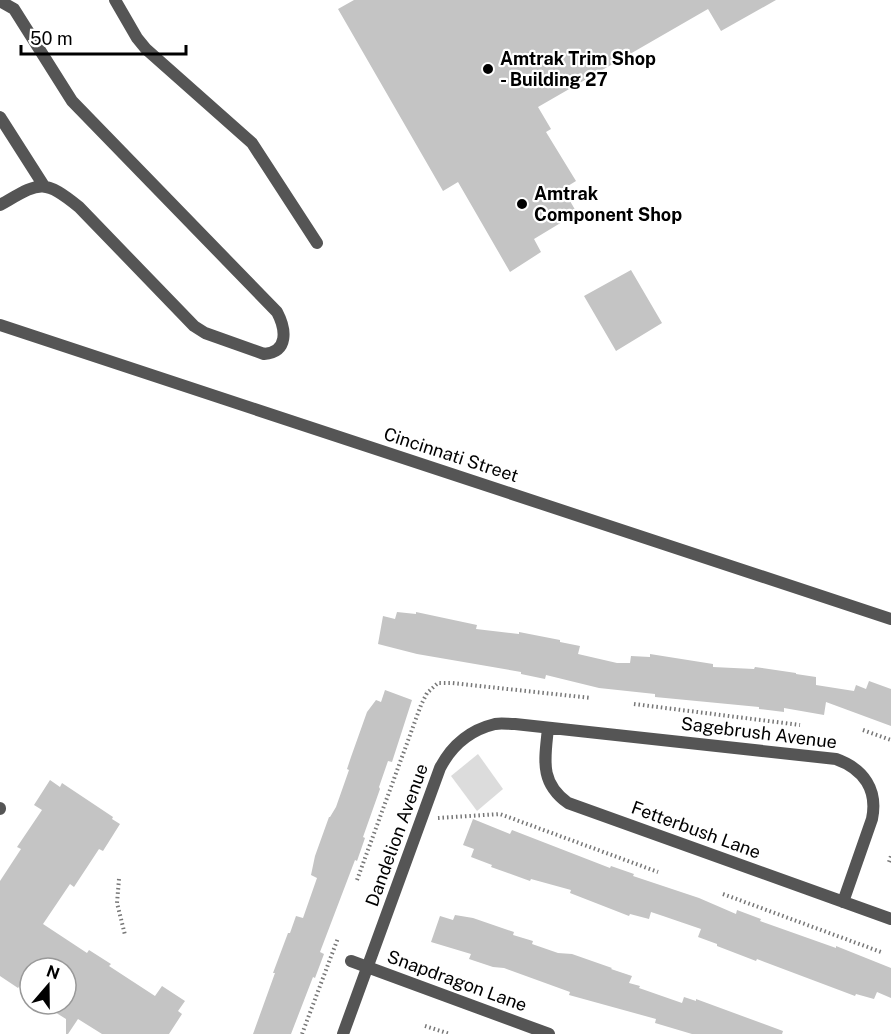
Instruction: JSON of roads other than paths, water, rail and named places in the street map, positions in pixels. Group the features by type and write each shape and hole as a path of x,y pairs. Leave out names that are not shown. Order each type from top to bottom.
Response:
{"street":[{"path":"115,0 146,49 252,144 317,243"},
{"path":"0,1 14,9 72,100 277,312 284,325 284,337 271,353 264,354 205,333 194,326 79,207 60,192 44,186 33,186 0,205"},
{"path":"0,117 44,186"},
{"name":"Cincinnati Street","path":"0,325 891,619"},
{"name":"Dandelion Avenue","path":"343,1034 421,819 448,753 472,732 496,724 548,728"},
{"name":"Fetterbush Lane","path":"548,728 545,769 554,792 568,804 891,919"},
{"name":"Sagebrush Avenue","path":"548,728 836,759 850,764 868,783 873,795 874,810 843,902"},
{"name":"Snapdragon Lane","path":"351,961 549,1034"}],"place":[{"name":"Amtrak Trim Shop - Building 27","path":"488,69"},
{"name":"Amtrak Component Shop","path":"522,204"}]}
